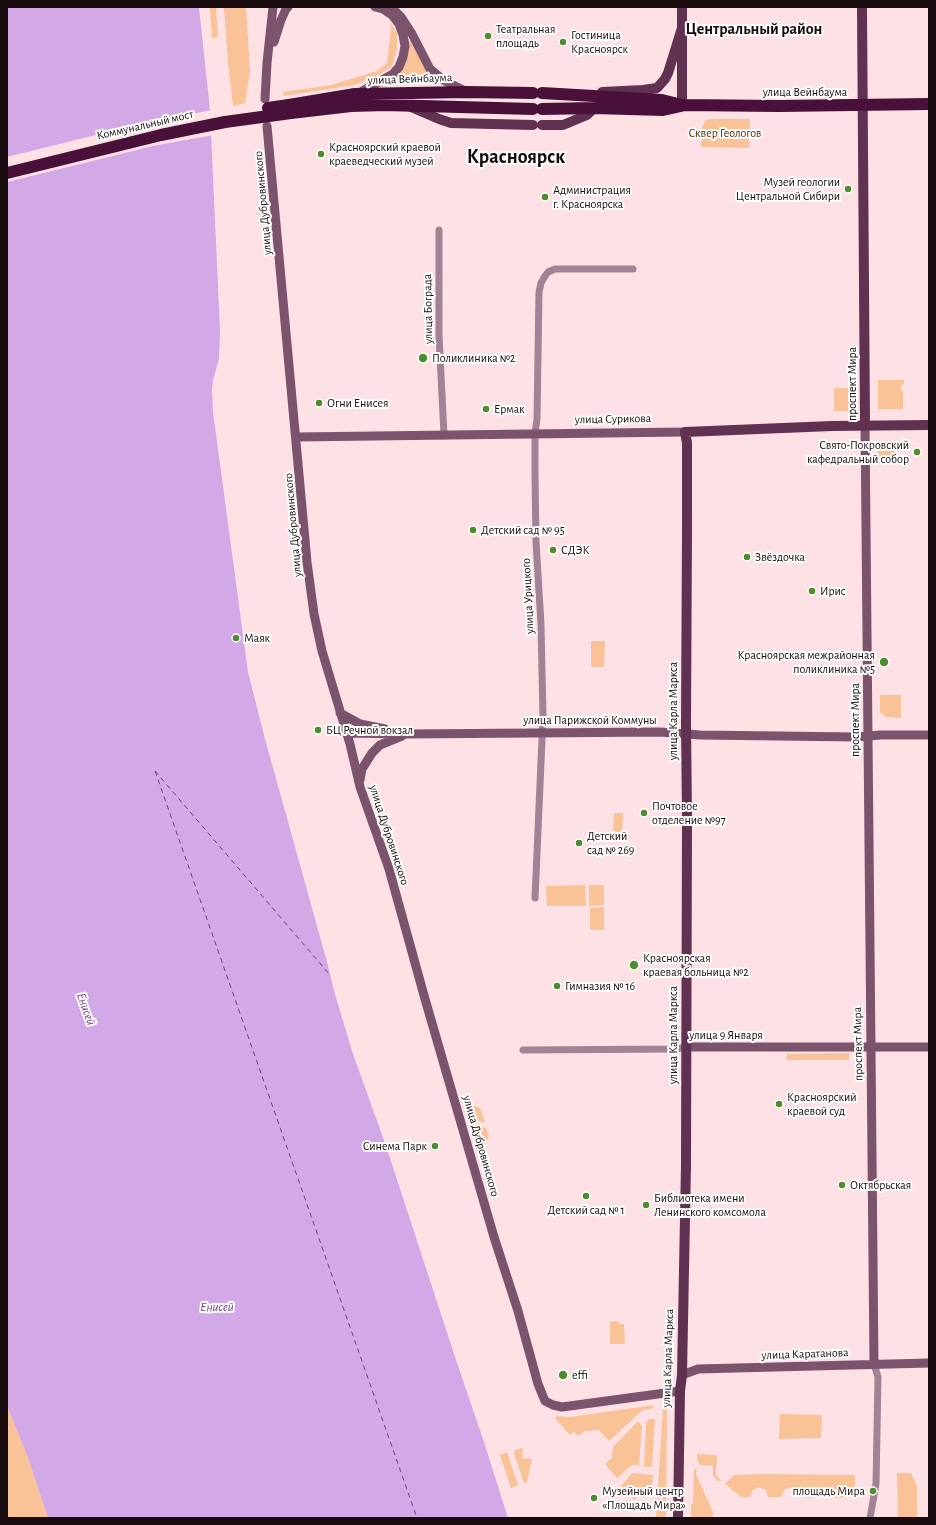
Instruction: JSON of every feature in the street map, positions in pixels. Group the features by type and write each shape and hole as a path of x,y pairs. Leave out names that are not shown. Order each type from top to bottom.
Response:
{"highway":[{"name":"улица Вейнбаума","path":"290,109 355,94 467,92 566,94 662,100 682,106"},
{"name":"улица Вейнбаума","path":"290,109 385,105 538,109 594,108 663,110 682,106 929,104"},
{"name":"Коммунальный мост","path":"7,166 151,130 290,109"},
{"name":"Коммунальный мост","path":"7,173 161,134 290,109"}],"main road":[{"path":"265,99 267,63 274,7"},
{"path":"267,63 281,20 286,8 288,7"},
{"path":"355,94 393,74 399,67 403,57 403,35 398,24 392,15 383,9 375,7"},
{"path":"392,7 401,17 412,34 430,69 446,83 467,92"},
{"path":"682,7 682,106"},
{"name":"проспект Мира","path":"862,7 874,1364"},
{"path":"566,94 657,88 668,73 682,28"},
{"path":"410,106 451,123 486,125 563,125 587,115 594,108"},
{"name":"улица Дубровинского","path":"267,126 312,602 322,651 347,733 359,783 389,869 425,999 542,1395 545,1401 562,1407 680,1391"},
{"name":"улица Сурикова","path":"297,437 685,432 865,425 929,425"},
{"name":"улица Карла Маркса","path":"678,1518 686,1164 686,734 688,616 687,443 685,432"},
{"path":"340,713 360,724 406,734"},
{"name":"улица Парижской Коммуны","path":"347,733 660,732 686,734 868,736 929,735"},
{"path":"359,783 362,769 372,753 380,745 406,734"},
{"name":"улица 9 Января","path":"686,1047 929,1047"},
{"name":"улица Каратанова","path":"682,1376 698,1369 929,1363"}],"street":[{"name":"улица Бограда","path":"438,230 439,335 444,435"},
{"name":"улица Урицкого","path":"535,898 542,733 541,631 536,542 535,433 537,419 539,292 545,276 548,272 555,269 633,269"},
{"name":"улица 9 Января","path":"523,1050 676,1049 686,1047"},
{"name":"проспект Мира","path":"870,1518 876,1484 878,1377 874,1364"}],"green space":[{"path":"210,7 216,7 218,37 212,38"},
{"path":"224,7 246,7 250,72 245,103 233,106 228,62"},
{"path":"390,22 397,33 397,49 392,66 380,74 355,85 284,96 283,92 331,85 377,71 387,63 391,28"},
{"path":"408,41 411,42 428,73 438,81 379,87 390,79"},
{"name":"Сквер Геологов","path":"750,119 749,148 701,147 702,127 706,120"},
{"path":"878,380 904,380 904,384 901,385 901,391 903,391 903,409 878,409"},
{"path":"834,388 850,388 850,411 834,411"},
{"path":"895,441 893,464 877,464 878,442"},
{"path":"591,641 605,641 604,667 591,667"},
{"path":"880,695 901,695 901,718 886,717 880,712"},
{"path":"614,813 623,813 622,835 613,830"},
{"path":"585,885 586,906 547,906 546,886"},
{"path":"589,885 604,885 604,905 589,906"},
{"path":"604,907 604,930 590,930 590,908"},
{"path":"849,1053 849,1060 786,1060 787,1054"},
{"path":"467,1102 481,1109 485,1123 471,1118"},
{"path":"472,1122 486,1128 489,1136 481,1152"},
{"path":"618,1321 619,1324 624,1324 625,1344 610,1344 610,1322"},
{"path":"654,1405 651,1409 643,1410 609,1441 599,1430 585,1431 578,1436 574,1432 570,1435 555,1418 556,1416 570,1417"},
{"path":"7,1406 27,1455 48,1518 7,1518"},
{"path":"663,1409 667,1410 666,1518 656,1518"},
{"path":"780,1414 822,1415 821,1438 779,1439"},
{"path":"649,1419 655,1419 652,1467 644,1467 646,1422"},
{"path":"638,1421 642,1426 639,1465 632,1465 617,1478 605,1464 612,1458 613,1447"},
{"path":"523,1448 522,1458 532,1459 527,1482 524,1484 514,1453 515,1450"},
{"path":"507,1452 518,1485 511,1488 500,1455"},
{"path":"697,1454 717,1455 716,1475 721,1480 719,1482 713,1476 713,1466 700,1465 697,1460"},
{"path":"694,1469 697,1469 696,1474 713,1512 713,1518 691,1518"},
{"path":"632,1473 653,1475 651,1495 639,1495 634,1500 621,1486"},
{"path":"897,1473 911,1473 917,1486 917,1518 898,1518"},
{"path":"734,1475 855,1475 855,1485 842,1498 833,1497 830,1490 824,1488 818,1491 813,1498 802,1497 800,1490 792,1487 785,1489 781,1497 768,1497 766,1490 759,1487 753,1490 750,1497 741,1497 725,1484"}],"water":[{"name":"Енисей","path":"7,7 199,7 210,110 220,331 219,359 213,380 212,390 213,412 248,672 334,991 353,1054 386,1146 508,1518 48,1518 27,1455 7,1406"}],"pier":[{"path":"212,110 213,135 153,146 7,182 7,157 136,125"}],"ferry route":[{"path":"155,771 417,1518"},
{"path":"155,771 330,975"}],"place":[{"name":"Театральная площадь","path":"488,36"},
{"name":"Гостиница Красноярск","path":"563,42"},
{"name":"Красноярский краевой краеведческий музей","path":"321,154"},
{"name":"Музей геологии Центральной Сибири","path":"848,189"},
{"name":"Администрация г. Красноярска","path":"545,197"},
{"name":"Поликлиника №2","path":"423,358"},
{"name":"Огни Енисея","path":"319,403"},
{"name":"Ермак","path":"486,409"},
{"name":"Свято-Покровский кафедральный собор","path":"917,452"},
{"name":"Детский сад № 95","path":"473,530"},
{"name":"СДЭК","path":"553,550"},
{"name":"Звёздочка","path":"747,557"},
{"name":"Ирис","path":"812,591"},
{"name":"Маяк","path":"236,638"},
{"name":"Красноярская межрайонная поликлиника №5","path":"884,662"},
{"name":"БЦ Речной вокзал","path":"318,730"},
{"name":"Почтовое отделение №97","path":"644,813"},
{"name":"Детский сад № 269","path":"579,843"},
{"name":"Красноярская краевая больница №2","path":"634,965"},
{"name":"Гимназия № 16","path":"557,986"},
{"name":"Красноярский краевой суд","path":"779,1104"},
{"name":"Синема Парк","path":"435,1146"},
{"name":"Октябрьская","path":"842,1185"},
{"name":"Детский сад № 1","path":"586,1196"},
{"name":"Библиотека имени Ленинского комсомола","path":"646,1205"},
{"name":"effi","path":"563,1375"},
{"name":"площадь Мира","path":"873,1491"},
{"name":"Музейный центр «Площадь Мира»","path":"594,1498"}],"district":[{"name":"Центральный район","path":"754,29"},
{"name":"Красноярск","path":"516,157"}]}
